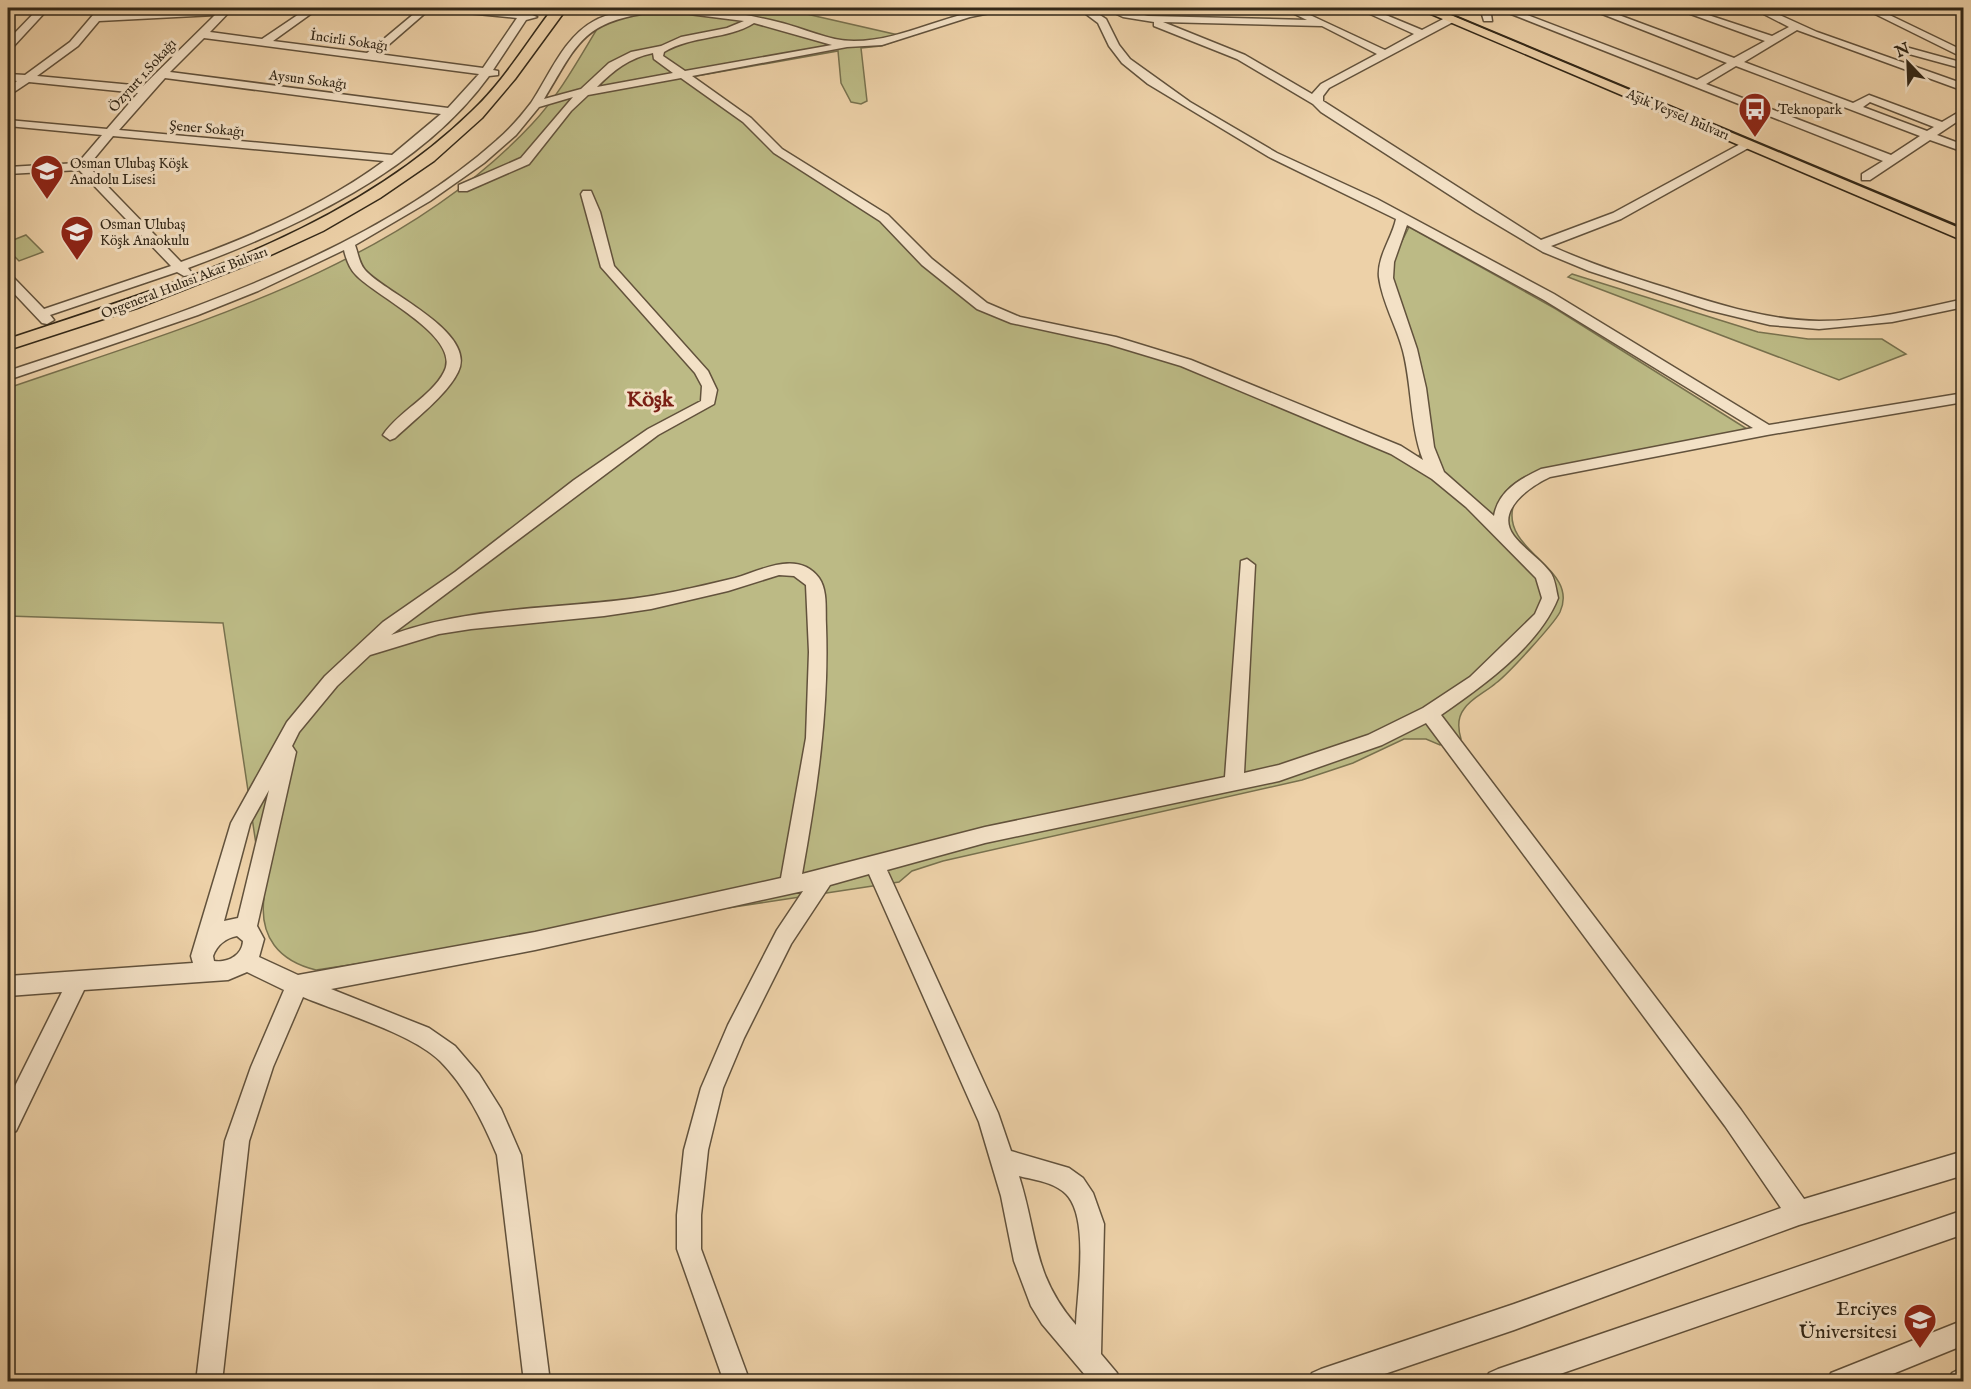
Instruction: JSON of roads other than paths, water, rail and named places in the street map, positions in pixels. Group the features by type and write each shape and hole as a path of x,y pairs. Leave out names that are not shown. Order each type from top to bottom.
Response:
{"main road":[{"name":"Orgeneral Hulusi Akar Bulvarı","path":"8,345 211,274 301,234 374,192 435,151 476,116 525,57 560,8"},
{"name":"Aşık Veysel Bulvarı","path":"1424,8 1456,13 1486,13 1787,144"},
{"name":"Orgeneral Hulusi Akar Bulvarı","path":"8,333 44,317 182,270 303,219 398,159 452,120 490,73 531,12"},
{"name":"Aşık Veysel Bulvarı","path":"1456,13 1748,144 1964,236"},
{"path":"1850,171 1888,186"},
{"path":"1942,210 1964,219"}],"street":[{"path":"8,46 44,8"},
{"path":"8,93 74,45 104,8"},
{"path":"263,43 314,8"},
{"path":"368,58 426,8"},
{"path":"447,8 531,12"},
{"path":"535,105 583,92 851,44 886,41 965,15 1001,8"},
{"path":"1083,8 1102,21 1114,46 1126,61 1160,88 1265,151 1402,218 1549,297 1767,430"},
{"path":"1109,8 1143,18 1241,57 1317,102 1325,110 1541,245 1585,266 1725,310 1770,321 1817,325 1854,324 1964,303"},
{"path":"1287,8 1324,23 1385,54"},
{"path":"1362,8 1422,34"},
{"path":"1501,8 1892,160"},
{"path":"1592,8 1964,149"},
{"path":"1679,8 1773,40"},
{"path":"1757,8 1797,26 1964,88"},
{"path":"1868,8 1964,55"},
{"path":"1953,8 1964,11"},
{"path":"96,18 226,10"},
{"name":"Özyurt 1.Sokağı","path":"82,166 146,90 226,10"},
{"path":"8,376 205,309 293,273 349,245 415,207 480,160 512,132 535,105 583,33 600,21 635,14 676,11 753,19 839,43 851,44"},
{"path":"1317,102 1317,95 1325,86 1456,13"},
{"path":"1143,18 1324,23"},
{"path":"463,188 525,161 583,92 618,61 664,48 685,39 734,30 753,19"},
{"path":"1698,84 1797,26"},
{"name":"İncirli Sokağı","path":"200,34 490,73"},
{"path":"297,985 535,941 823,878 985,835 1280,773 1345,753 1429,713 1476,681 1546,611 1549,591 1544,576 1504,534 1437,475 1380,443 1186,363 1111,340 1016,320 982,306 932,267 884,218 772,147 747,120 658,57 664,48"},
{"path":"1902,49 1964,66"},
{"path":"398,159 451,112 490,73"},
{"name":"Aysun Sokağı","path":"162,74 451,112"},
{"path":"8,77 146,90"},
{"path":"1855,107 1869,98 1943,126"},
{"path":"1866,177 1964,112"},
{"name":"Şener Sokağı","path":"8,123 398,159"},
{"path":"1541,245 1617,216 1748,144"},
{"path":"8,171 82,166 182,270"},
{"path":"211,971 202,962 204,949 208,942 241,823 293,727 352,660 389,627 653,432 707,404 710,399 711,388 700,370 608,267 602,252 596,214 587,194"},
{"path":"1402,218 1399,234 1388,260 1386,278 1410,350 1419,388 1426,447 1437,475"},
{"path":"349,245 352,258 360,272 440,334 454,355 453,369 446,380 390,435"},
{"path":"8,280 44,317"},
{"path":"1932,310 1964,315"},
{"path":"1504,534 1501,519 1506,501 1526,483 1546,473 1767,430 1964,397"},
{"path":"1234,782 1248,565"},
{"path":"352,660 392,640 450,623 614,609 710,590 779,569 801,572 812,579 816,590 818,693 809,784 790,885"},
{"path":"1429,713 1733,1118 1799,1213"},
{"path":"246,929 293,727"},
{"path":"874,864 978,1091 1002,1160 1026,1261 1036,1288 1051,1315 1108,1382"},
{"path":"736,1382 689,1249 689,1215 696,1150 712,1088 736,1032 784,937 823,878"},
{"path":"8,986 226,971 245,961 255,943 254,937 246,929 231,928 208,942"},
{"path":"245,961 297,985 408,1028 433,1042 459,1066 503,1136 513,1175 537,1382"},
{"path":"8,1123 78,981"},
{"path":"209,1382 237,1141 262,1067 297,985"},
{"path":"1002,1160 1061,1176 1075,1186 1085,1201 1092,1224 1088,1356"},
{"path":"1322,1382 1514,1317 1799,1213 1964,1163"},
{"path":"1498,1382 1964,1221"},
{"path":"1840,1382 1964,1332"}],"tram line":[{"path":"1437,8 1964,228"}],"place":[{"name":"Teknopark","path":"1755,138"},
{"name":"Osman Ulubaş Köşk Anadolu Lisesi","path":"47,200"},
{"name":"Osman Ulubaş Köşk Anaokulu","path":"77,261"},
{"name":"Erciyes Üniversitesi","path":"1920,1349"}],"district":[{"name":"Köşk","path":"650,398"}]}
